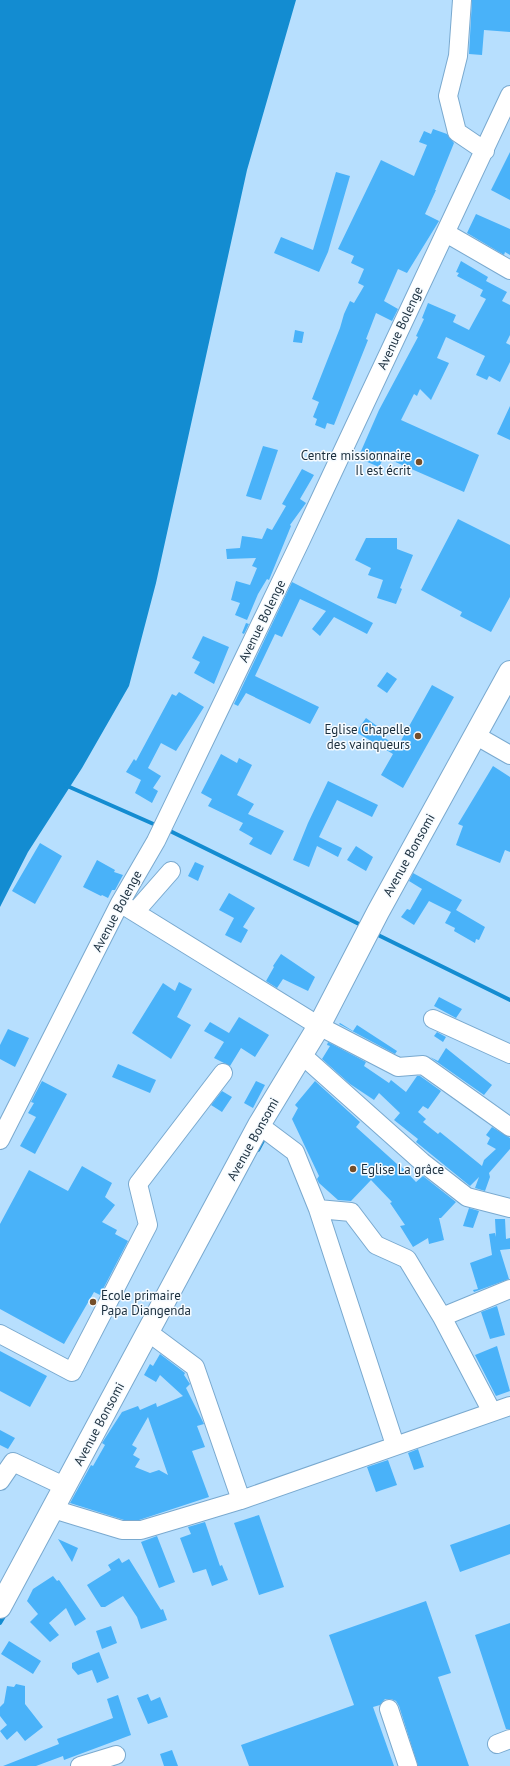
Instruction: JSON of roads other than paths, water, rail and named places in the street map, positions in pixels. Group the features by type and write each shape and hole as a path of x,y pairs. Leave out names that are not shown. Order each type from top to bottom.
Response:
{"main road":[{"name":"Avenue Bonsomi","path":"0,1607 259,1125 319,1026 378,912 510,672"}],"street":[{"path":"462,0 458,56 448,96 457,132 485,151"},
{"name":"Avenue Bolenge","path":"0,1140 120,903 156,841 300,542 510,95"},
{"path":"446,233 510,270"},
{"path":"474,735 510,754"},
{"path":"136,912 171,871"},
{"path":"120,903 319,1026 398,1066 423,1065 510,1127"},
{"path":"433,1019 510,1054"},
{"path":"302,1055 422,1162 467,1197 510,1208"},
{"path":"0,1334 72,1372 148,1225 138,1184 223,1073"},
{"path":"259,1125 295,1152 318,1209 395,1445"},
{"path":"318,1209 351,1212 376,1245 407,1259 442,1317 492,1412"},
{"path":"442,1317 510,1289"},
{"path":"148,1332 195,1367 241,1500"},
{"path":"53,1509 122,1530 141,1530 241,1500 510,1406"},
{"path":"0,1481 13,1462 66,1486"},
{"path":"389,1709 408,1766"},
{"path":"80,1766 116,1755"}],"water":[{"path":"0,0 296,0 247,170 156,583 129,686 82,768 28,852 0,907"}],"waterway":[{"path":"65,785 158,826"},
{"path":"166,829 363,926"},
{"path":"374,933 510,1000"},
{"path":"258,1150 266,1135"},
{"path":"0,1623 6,1613"}],"place":[{"name":"Centre missionnaire Il est écrit","path":"419,462"},
{"name":"Eglise Chapelle des vainqueurs","path":"418,736"},
{"name":"Eglise La grâce","path":"353,1169"},
{"name":"Ecole primaire Papa Diangenda","path":"93,1302"}]}
